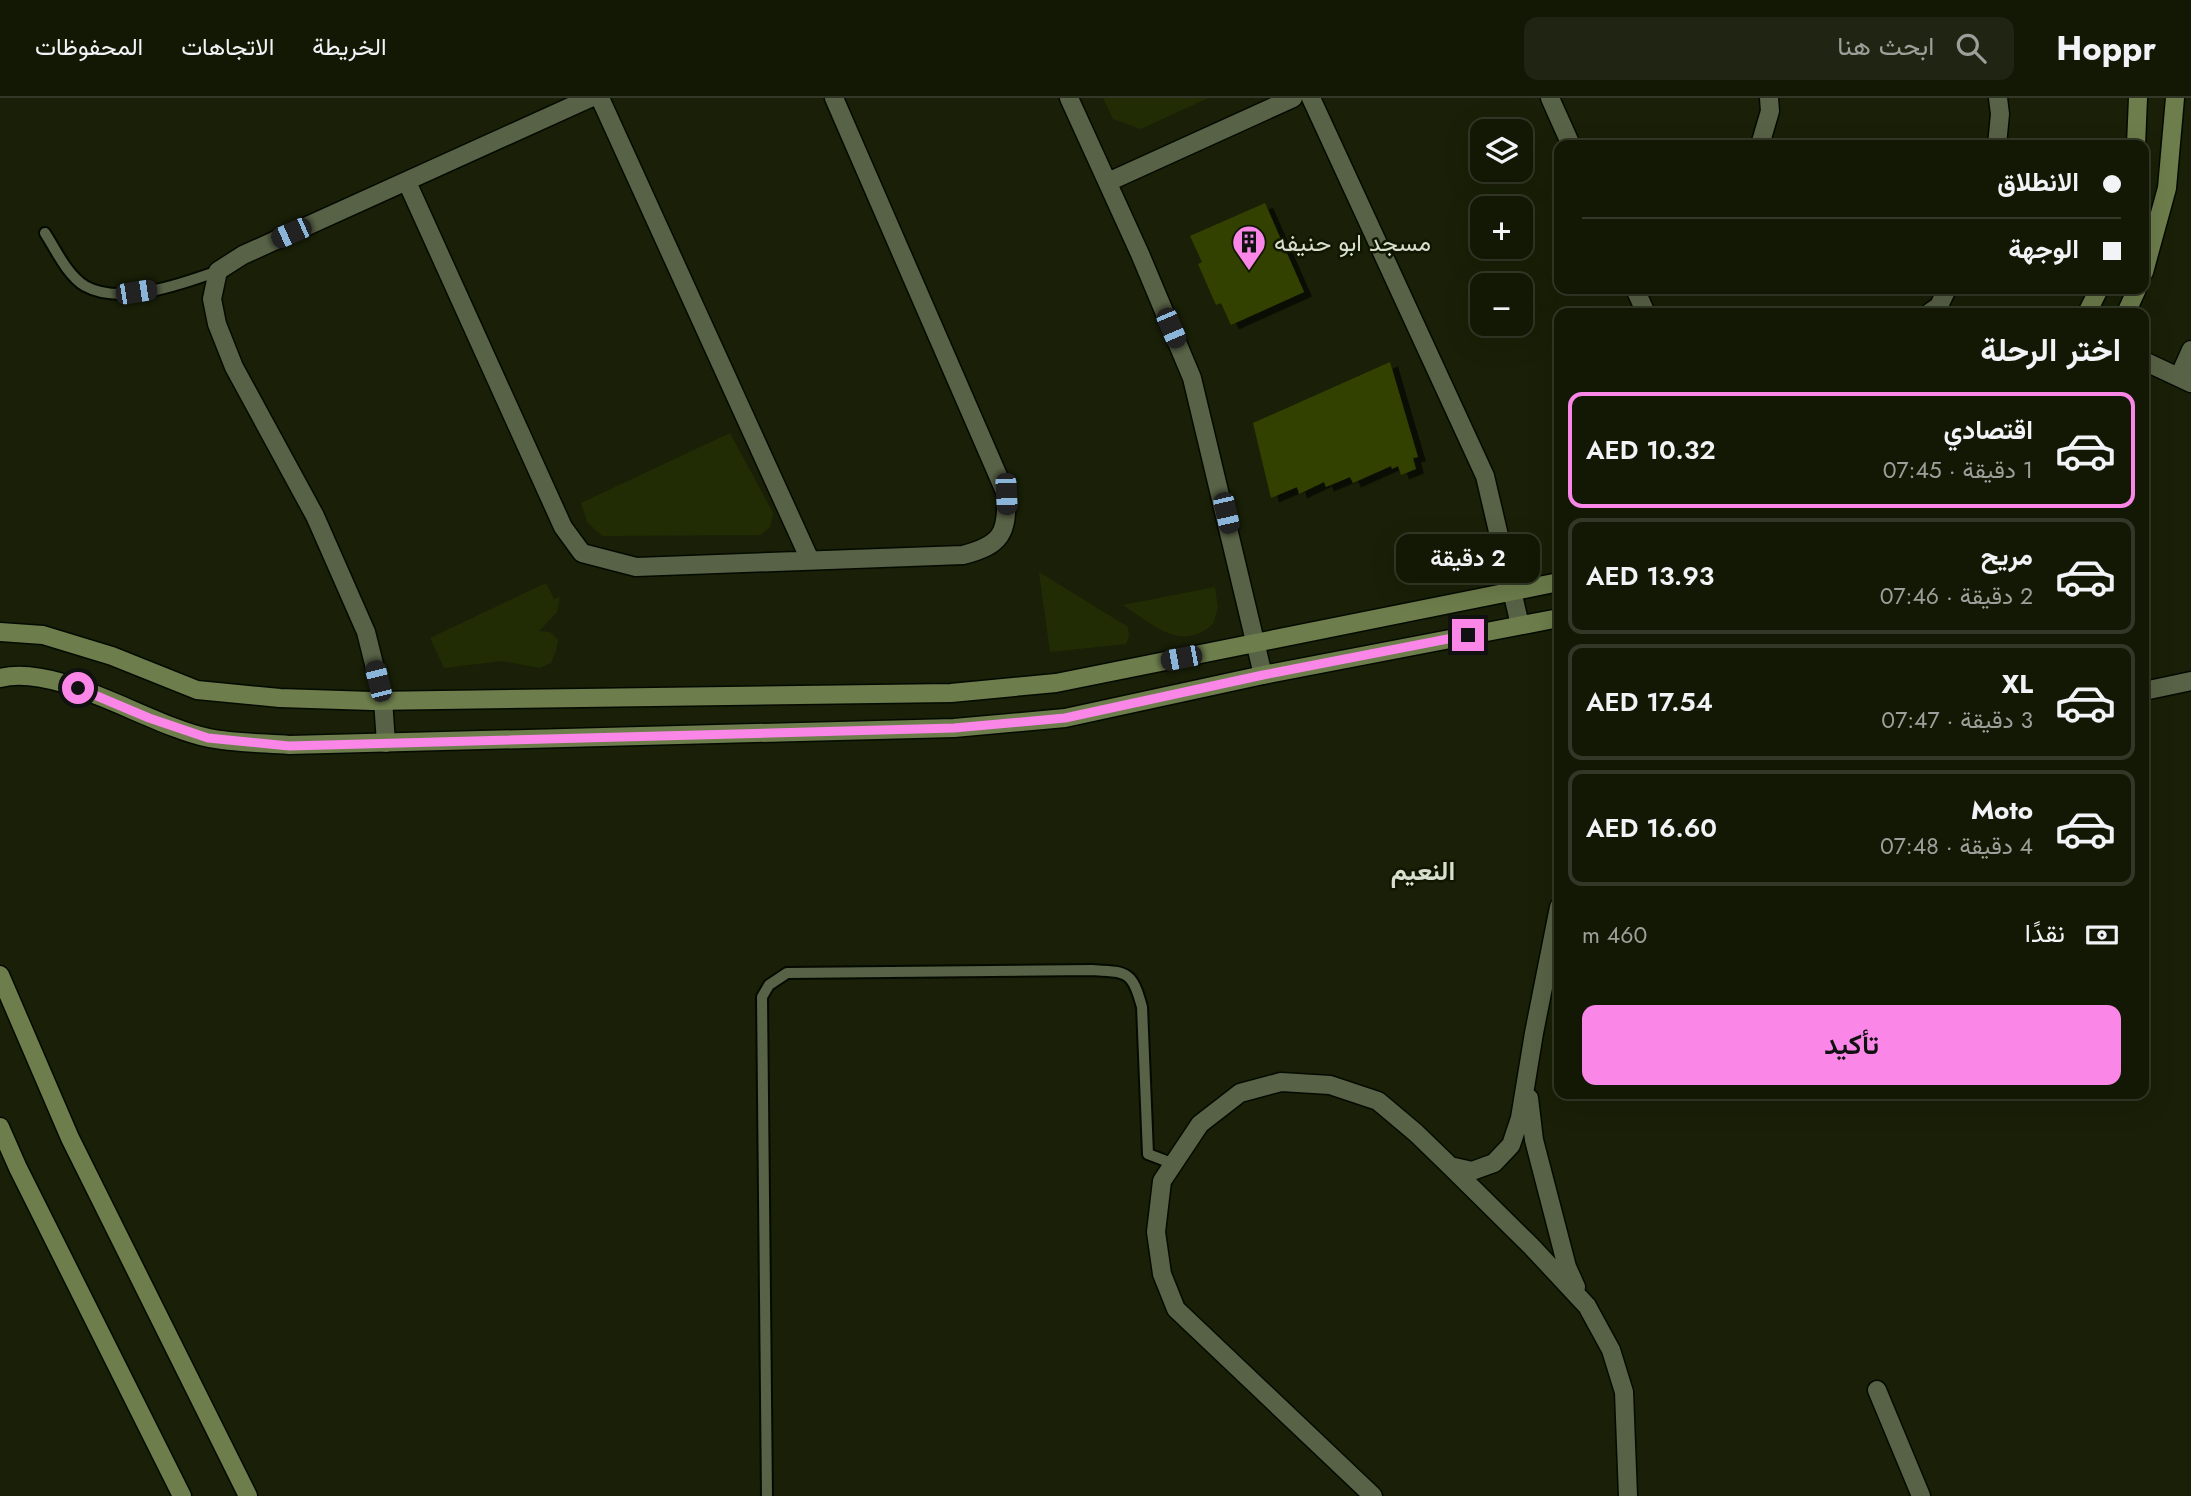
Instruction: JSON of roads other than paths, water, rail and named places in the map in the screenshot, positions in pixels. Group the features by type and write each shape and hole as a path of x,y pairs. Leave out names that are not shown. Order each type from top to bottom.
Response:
{"main road":[{"path":"2136,140 2138,98"},
{"path":"2149,254 2167,188 2175,98"},
{"path":"0,632 43,635 112,656 197,690 280,698 383,700 951,693 1056,683 1554,583"},
{"path":"1,677 37,677 78,688 149,718 208,738 289,746 954,728 1065,718 1263,675 1554,619"},
{"path":"0,975 70,1138 248,1496"},
{"path":"0,1127 181,1496"}],"street":[{"path":"386,743 383,700 366,632 316,516 234,366 217,324 212,299 218,271 243,255 590,98"},
{"path":"600,98 810,560"},
{"path":"407,182 563,527 582,553 636,567 963,555 988,548 1002,534 1007,514 1006,494 834,98"},
{"path":"1069,98 1192,378 1263,675"},
{"path":"1108,182 1293,98"},
{"path":"1311,98 1485,476 1520,625"},
{"path":"1550,98 1569,140"},
{"path":"1761,140 1770,111 1769,98"},
{"path":"1997,140 2000,114 1998,98"},
{"path":"2149,363 2185,380 2191,350"},
{"path":"2149,690 2191,681"},
{"path":"1450,1166 1472,1171 1494,1163 1511,1145 1520,1118 1554,933"},
{"path":"1527,1077 1534,1140 1567,1267 1611,1350 1624,1392 1628,1496"},
{"path":"1373,1496 1176,1309 1162,1274 1156,1232 1163,1181 1200,1124 1240,1093 1281,1082 1330,1085 1378,1101 1450,1166 1583,1301"},
{"path":"1877,1390 1921,1496"}],"lane":[{"path":"45,233 70,272 84,285 108,293 176,286 218,271"},
{"path":"767,1496 762,997 769,985 788,973 1121,972 1136,984 1142,1007 1148,1154 1174,1164"}],"place":[{"name":"مسجد ابو حنيفه","path":"1249,272"}],"district":[{"name":"النعيم","path":"1423,871"}]}
